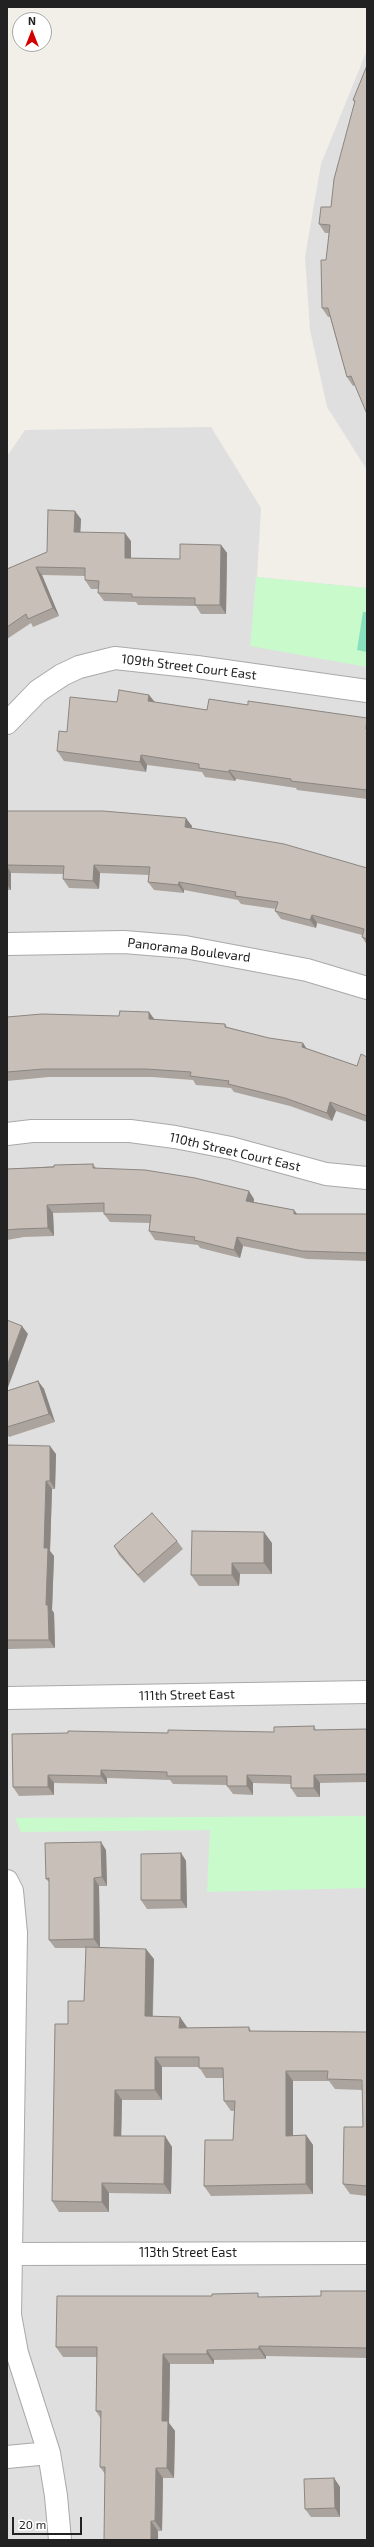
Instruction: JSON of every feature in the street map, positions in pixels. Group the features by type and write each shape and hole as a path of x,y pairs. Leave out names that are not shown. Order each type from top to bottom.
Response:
{"street":[{"name":"109th Street Court East","path":"7,724 23,704 62,675 80,667 116,658 197,667 367,691"},
{"name":"Panorama Boulevard","path":"7,944 124,942 184,947 307,970 367,988"},
{"name":"110th Street Court East","path":"7,1134 32,1131 130,1131 175,1136 231,1148 326,1174 367,1178"},
{"name":"111th Street East","path":"7,1698 367,1692"},
{"path":"7,1882 12,1892 16,1933 10,2315 14,2339 49,2453 56,2496 60,2540"},
{"name":"113th Street East","path":"10,2254 367,2253"},
{"path":"7,2457 49,2453"}],"shaded area":[{"path":"367,50 367,470 327,407 310,330 305,257 321,164"},
{"path":"211,427 261,508 257,577 367,588 367,2540 7,2540 7,456 25,430"}],"green space":[{"path":"256,577 367,588 367,667 250,646"},
{"path":"363,612 367,612 367,652 357,650"},
{"path":"367,1816 367,1888 207,1892 210,1830 21,1832 15,1818"}],"building":[{"path":"366,68 367,414 351,376 347,377 328,308 322,308 321,260 326,260 330,225 319,224 321,207 331,207 334,179 355,101 353,100"},
{"path":"48,510 75,511 74,532 125,533 125,558 180,559 180,544 221,545 220,605 195,605 195,598 132,597 132,594 98,593 99,581 85,580 85,568 36,567 53,608 28,619 26,614 7,627 7,569 47,552"},
{"path":"119,690 149,695 148,701 207,710 209,699 248,705 248,701 367,718 367,790 291,781 291,779 229,770 229,772 199,768 199,764 141,755 140,762 57,751 59,731 67,732 70,697 117,702"},
{"path":"7,811 103,811 186,818 185,827 284,844 367,868 367,939 362,937 364,929 312,915 310,920 275,911 278,902 235,896 236,892 179,882 178,885 148,882 150,867 94,865 93,881 63,879 64,866 7,865"},
{"path":"120,1011 149,1012 149,1019 225,1024 225,1027 269,1038 303,1043 302,1047 357,1066 361,1054 367,1057 367,1116 330,1102 327,1113 285,1098 228,1084 229,1081 190,1076 191,1072 146,1069 43,1069 7,1072 7,1017 42,1014 119,1016"},
{"path":"93,1164 93,1168 145,1170 195,1178 249,1191 246,1201 294,1210 294,1214 367,1214 367,1253 302,1251 237,1237 234,1250 194,1240 195,1237 149,1231 151,1215 104,1214 104,1203 47,1205 48,1228 7,1230 7,1169 54,1167 54,1165"},
{"path":"7,1320 22,1326 7,1366"},
{"path":"38,1381 49,1414 7,1427 7,1391"},
{"path":"7,1445 50,1446 50,1481 46,1481 44,1548 48,1548 46,1605 48,1605 49,1640 7,1640"},
{"path":"152,1513 177,1541 138,1575 114,1546"},
{"path":"192,1531 264,1532 264,1563 232,1563 232,1575 191,1575"},
{"path":"314,1726 314,1730 367,1729 367,1774 314,1775 314,1788 291,1788 291,1776 247,1775 247,1786 227,1786 227,1776 167,1776 167,1772 101,1770 101,1776 48,1775 48,1787 13,1787 12,1734 68,1733 68,1731 168,1733 168,1730 274,1732 274,1727"},
{"path":"101,1842 102,1877 94,1878 94,1939 49,1940 49,1878 46,1879 45,1843"},
{"path":"181,1853 181,1900 141,1900 141,1854"},
{"path":"86,1947 146,1949 145,2016 180,2017 179,2028 249,2027 249,2031 367,2032 367,2186 343,2184 344,2127 363,2127 362,2080 327,2079 328,2071 286,2071 286,2136 306,2135 306,2184 204,2186 205,2140 233,2140 235,2101 224,2101 223,2068 199,2068 199,2057 155,2057 155,2090 115,2090 114,2136 165,2136 164,2184 102,2183 102,2202 52,2201 55,2024 68,2024 68,2001 84,2001"},
{"path":"321,2291 367,2291 367,2348 259,2346 259,2349 207,2350 207,2354 163,2354 162,2421 168,2421 167,2468 156,2468 155,2521 151,2521 151,2540 104,2540 105,2467 100,2467 101,2411 96,2411 97,2347 56,2347 57,2296 212,2296 212,2294 258,2293 258,2297 321,2296"},
{"path":"334,2478 335,2508 305,2509 304,2479"}]}
